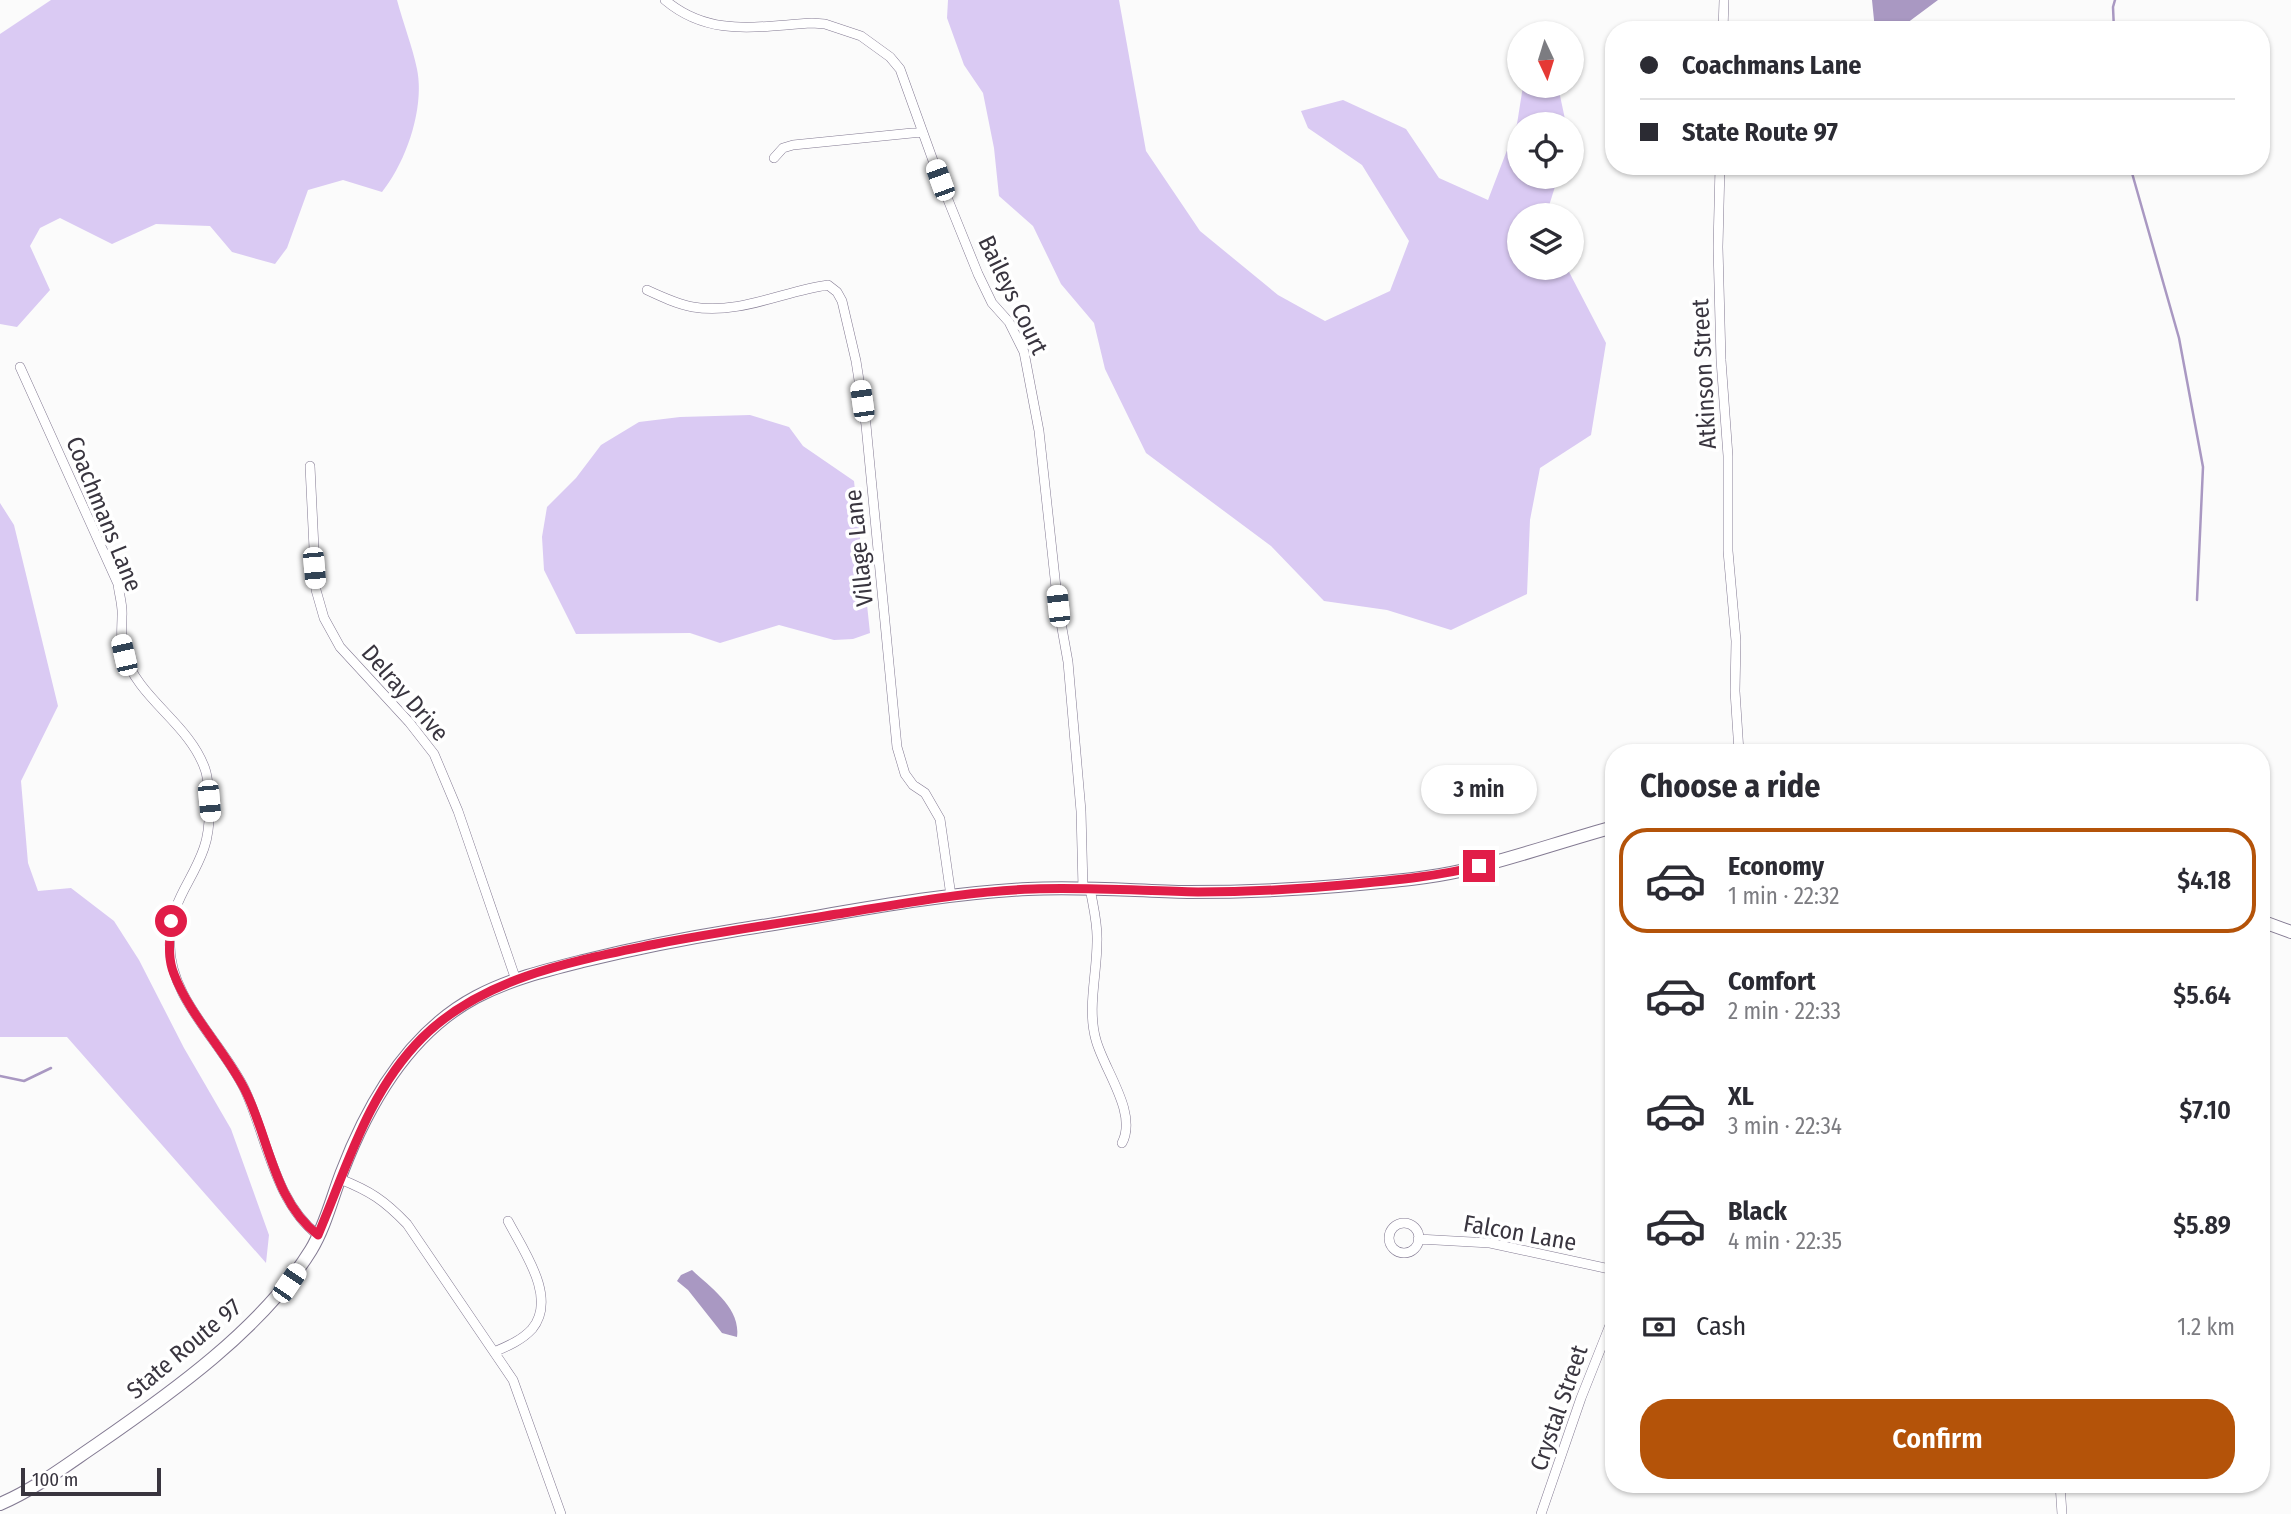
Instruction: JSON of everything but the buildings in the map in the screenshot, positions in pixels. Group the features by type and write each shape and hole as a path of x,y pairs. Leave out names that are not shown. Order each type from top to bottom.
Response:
{"main road":[{"name":"State Route 97","path":"0,1504 45,1480 181,1384 243,1329 289,1283 318,1235 340,1179 379,1095 397,1067 422,1038 466,1003 516,980 612,954 696,936 951,896 1030,889 1203,892 1292,889 1400,880 1458,872 1605,830"},
{"path":"2270,924 2291,932"}],"street":[{"name":"Baileys Court","path":"665,0 692,19 715,26 730,28 825,24 861,36 890,57 900,69 978,274 992,303 1015,332 1028,366 1039,431 1058,606 1068,662 1087,888 1098,938 1093,1021 1096,1039 1125,1112 1125,1137 1122,1143"},
{"path":"1723,21 1724,0"},
{"path":"774,158 783,148 797,144 922,132"},
{"name":"Atkinson Street","path":"1720,175 1718,247 1721,360 1728,456 1728,551 1736,641 1735,691 1738,744"},
{"name":"Village Lane","path":"647,290 676,302 712,309 828,285 837,292 842,301 856,361 866,425 897,747 909,780 925,793 942,825 951,896"},
{"name":"Coachmans Lane","path":"20,367 118,584 123,613 121,641 124,655 142,687 188,738 205,770 210,816 203,851 173,911 170,944 173,971 193,1009 244,1088 285,1193 303,1224 318,1235"},
{"name":"Delray Drive","path":"310,466 316,590 324,618 340,647 409,722 433,754 458,811 516,980"},
{"path":"340,1179 368,1190 407,1224 495,1352 513,1380 561,1514"},
{"path":"495,1352 522,1338 532,1329 541,1310 534,1271 508,1222"},
{"name":"Falcon Lane","path":"1418,1238 1490,1243 1605,1268"},
{"name":"Crystal Street","path":"1541,1514 1605,1338"},
{"path":"2061,1493 2062,1514"}],"shaded area":[{"path":"51,0 397,0 415,60 419,84 412,134 399,166 382,192 343,180 308,190 287,248 275,264 232,252 210,226 156,224 112,244 60,218 40,228 30,246 50,290 17,327 0,324 0,34"},
{"path":"948,0 1119,0 1146,151 1200,231 1278,295 1325,321 1390,291 1409,241 1362,165 1308,128 1301,111 1343,100 1406,129 1439,178 1488,200 1507,150 1507,189 1554,189 1550,203 1507,203 1507,280 1573,280 1606,343 1591,435 1540,468 1530,520 1527,594 1451,630 1387,610 1324,601 1271,546 1146,453 1105,369 1094,323 1061,284 1033,226 999,196 994,148 983,93 964,65 947,18"},
{"path":"1872,0 1938,0 1910,21 1874,21"},
{"path":"1521,98 1561,98 1563,112 1519,112"},
{"path":"750,415 789,427 803,446 854,481 870,633 853,639 834,640 779,625 720,643 690,633 576,634 544,570 542,537 547,507 576,478 601,445 639,422 680,417"},
{"path":"0,503 14,525 58,706 21,781 28,863 38,891 71,888 114,921 139,960 184,1048 231,1129 269,1235 266,1263 67,1037 0,1037"},
{"path":"692,1270 716,1291 730,1308 737,1327 737,1337 722,1333 688,1290 677,1281 681,1275"}],"waterway":[{"path":"2114,21 2115,0"},
{"path":"2133,175 2179,338 2203,467 2197,600"},
{"path":"0,1076 24,1081 51,1068"}],"route":[{"path":"171,921 170,958 177,982 244,1088 285,1193 303,1224 318,1235 351,1151 379,1095 397,1067 422,1038 466,1003 516,980 612,954 696,936 951,896 1030,889 1203,892 1292,889 1400,880 1458,872 1479,866"}]}
